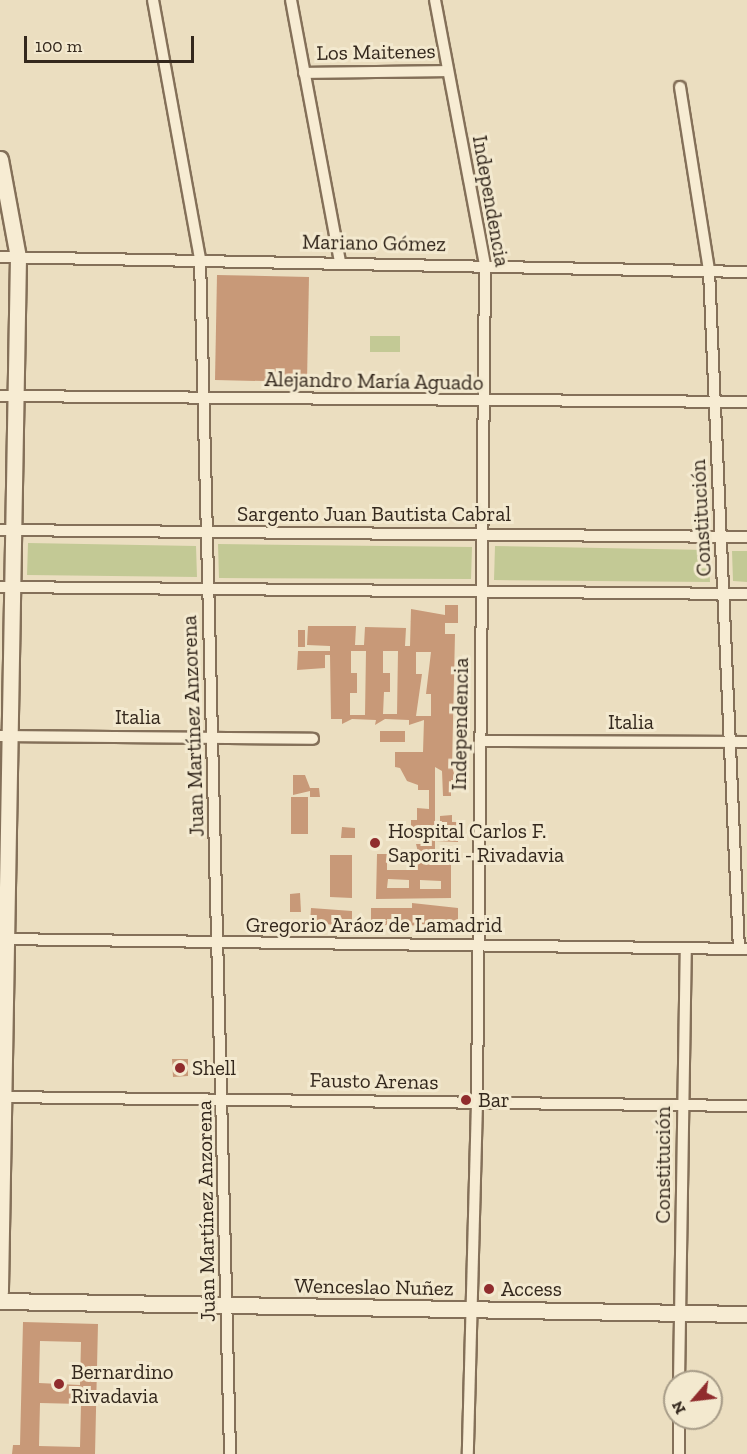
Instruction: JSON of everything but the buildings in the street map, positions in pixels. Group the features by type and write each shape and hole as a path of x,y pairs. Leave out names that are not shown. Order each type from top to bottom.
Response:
{"street":[{"name":"Juan Martínez Anzorena","path":"153,0 200,259 219,943 230,1454"},
{"path":"291,0 340,262"},
{"name":"Independencia","path":"435,0 485,266 477,1102 468,1454"},
{"name":"Los Maitenes","path":"304,73 448,71"},
{"name":"Constitución","path":"680,87 709,272 743,949"},
{"path":"0,159 18,257 8,396 0,1292"},
{"name":"Mariano Gómez","path":"0,257 200,259 747,272"},
{"name":"Alejandro María Aguado","path":"8,396 485,402 747,402"},
{"name":"Sargento Juan Bautista Cabral","path":"7,530 747,537"},
{"path":"6,587 208,587 747,594"},
{"name":"Italia","path":"4,737 213,736 313,739"},
{"name":"Italia","path":"480,741 747,742"},
{"name":"Gregorio Aráoz de Lamadrid","path":"4,939 743,949"},
{"name":"Constitución","path":"680,1370 686,948"},
{"name":"Fausto Arenas","path":"2,1097 747,1106"},
{"name":"Wenceslao Nuñez","path":"0,1301 747,1314"},
{"path":"679,1430 679,1454"}],"green space":[{"path":"370,336 400,336 400,352 370,352"},
{"path":"28,543 196,546 197,577 27,575"},
{"path":"218,544 472,547 471,579 219,578"},
{"path":"495,546 708,550 710,582 494,580"},
{"path":"732,551 747,551 747,582 733,581"}],"place":[{"name":"Hospital Carlos F. Saporiti - Rivadavia","path":"375,843"},
{"name":"Shell","path":"180,1068"},
{"name":"Bar","path":"466,1100"},
{"name":"Access","path":"489,1289"},
{"name":"Bernardino Rivadavia","path":"59,1384"}]}
